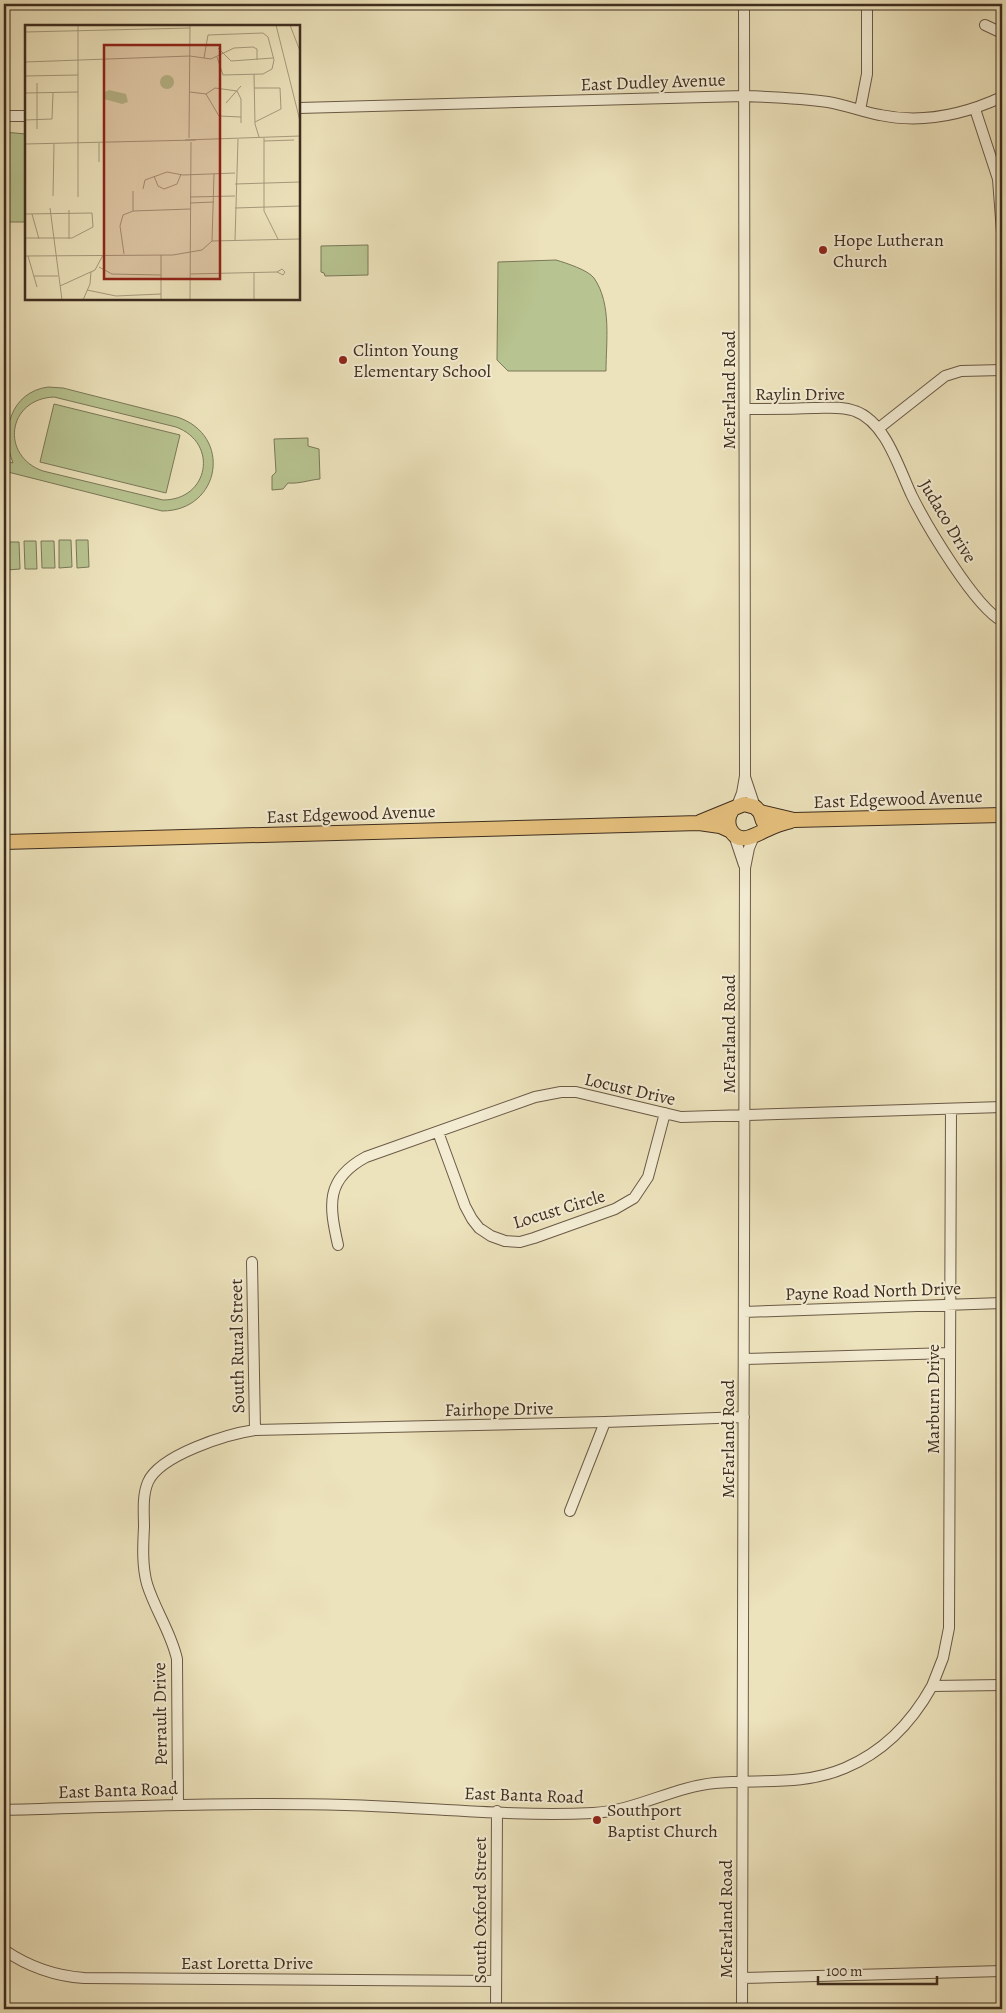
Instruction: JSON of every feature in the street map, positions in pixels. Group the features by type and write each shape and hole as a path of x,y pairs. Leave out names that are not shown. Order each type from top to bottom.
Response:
{"main road":[{"name":"East Edgewood Avenue","path":"698,823 748,804 758,810 794,820 1002,815"},
{"path":"733,833 728,818 734,808"},
{"path":"756,834 763,823 758,810"},
{"name":"East Edgewood Avenue","path":"4,842 698,823 720,826 746,838 794,820"}],"street":[{"name":"McFarland Road","path":"734,808 742,793 745,776 744,4"},
{"path":"860,110 867,74 867,4"},
{"path":"985,25 1002,33"},
{"name":"East Dudley Avenue","path":"300,108 744,96 817,100 894,118 916,119 946,117 975,109 1002,96"},
{"path":"975,109 998,179 1002,232"},
{"path":"4,116 25,116"},
{"path":"879,428 944,376 961,371 1002,370"},
{"name":"Raylin Drive","path":"746,410 842,408 862,414 879,428"},
{"name":"Judaco Drive","path":"879,428 913,499 936,537 983,606 994,617 1002,621"},
{"name":"McFarland Road","path":"745,776 758,810"},
{"name":"McFarland Road","path":"733,833 745,868"},
{"name":"McFarland Road","path":"742,2009 745,868 749,848 756,834"},
{"name":"Locust Drive","path":"338,1245 331,1212 331,1201 335,1187 353,1164 366,1157 535,1097 561,1092 576,1092 681,1117 1002,1107"},
{"name":"Marburn Drive","path":"932,1686 943,1658 949,1628 951,1108"},
{"name":"Locust Circle","path":"438,1132 465,1206 472,1219 479,1228 491,1236 509,1242 520,1242 615,1209 634,1198 648,1177 665,1113"},
{"name":"South Rural Street","path":"252,1262 255,1430"},
{"name":"Payne Road North Drive","path":"744,1312 1002,1303"},
{"path":"744,1359 950,1353"},
{"name":"Fairhope Drive","path":"255,1430 744,1417"},
{"path":"570,1511 605,1422"},
{"name":"Perrault Drive","path":"178,1805 178,1666 173,1644 153,1599 145,1574 143,1551 145,1492 151,1475 164,1462 224,1437 255,1430"},
{"path":"932,1686 1002,1685"},
{"name":"East Banta Road","path":"4,1810 242,1803 320,1804 563,1814 600,1812 700,1786 806,1779 855,1764 877,1750 899,1731 920,1705 932,1686"},
{"name":"South Oxford Street","path":"496,2009 497,1811"},
{"name":"East Loretta Drive","path":"4,1950 37,1969 51,1974 84,1978 496,1981"},
{"path":"742,1978 1002,1971"}],"green space":[{"path":"4,132 25,134 25,222 4,222"},
{"path":"368,245 368,275 325,276 321,272 321,246"},
{"path":"556,260 587,272 594,278 600,288 607,323 606,371 508,371 497,360 498,262"},
{"path":"48,387 63,388 177,417 195,426 207,439 212,455 213,471 207,486 197,499 182,508 162,511 4,471 6,461 13,463 9,451 8,438 12,415 17,405 25,396 35,390","holes":["54,397 176,427 190,435 199,445 203,457 203,469 199,481 190,491 179,498 163,500 43,471 29,464 20,453 15,442 15,429 19,417 26,407 38,400"]},
{"path":"54,404 180,435 166,493 40,462"},
{"path":"308,438 308,446 319,449 320,479 288,483 283,489 272,490 272,476 276,472 274,439"},
{"path":"59,540 71,540 72,567 59,568"},
{"path":"76,540 88,540 89,567 77,568"},
{"path":"24,541 36,541 37,569 25,569"},
{"path":"41,541 54,541 55,568 42,568"},
{"path":"7,542 19,542 20,569 7,570"}],"place":[{"name":"Hope Lutheran Church","path":"823,250"},
{"name":"Clinton Young Elementary School","path":"343,360"},
{"name":"Southport Baptist Church","path":"597,1820"}]}
